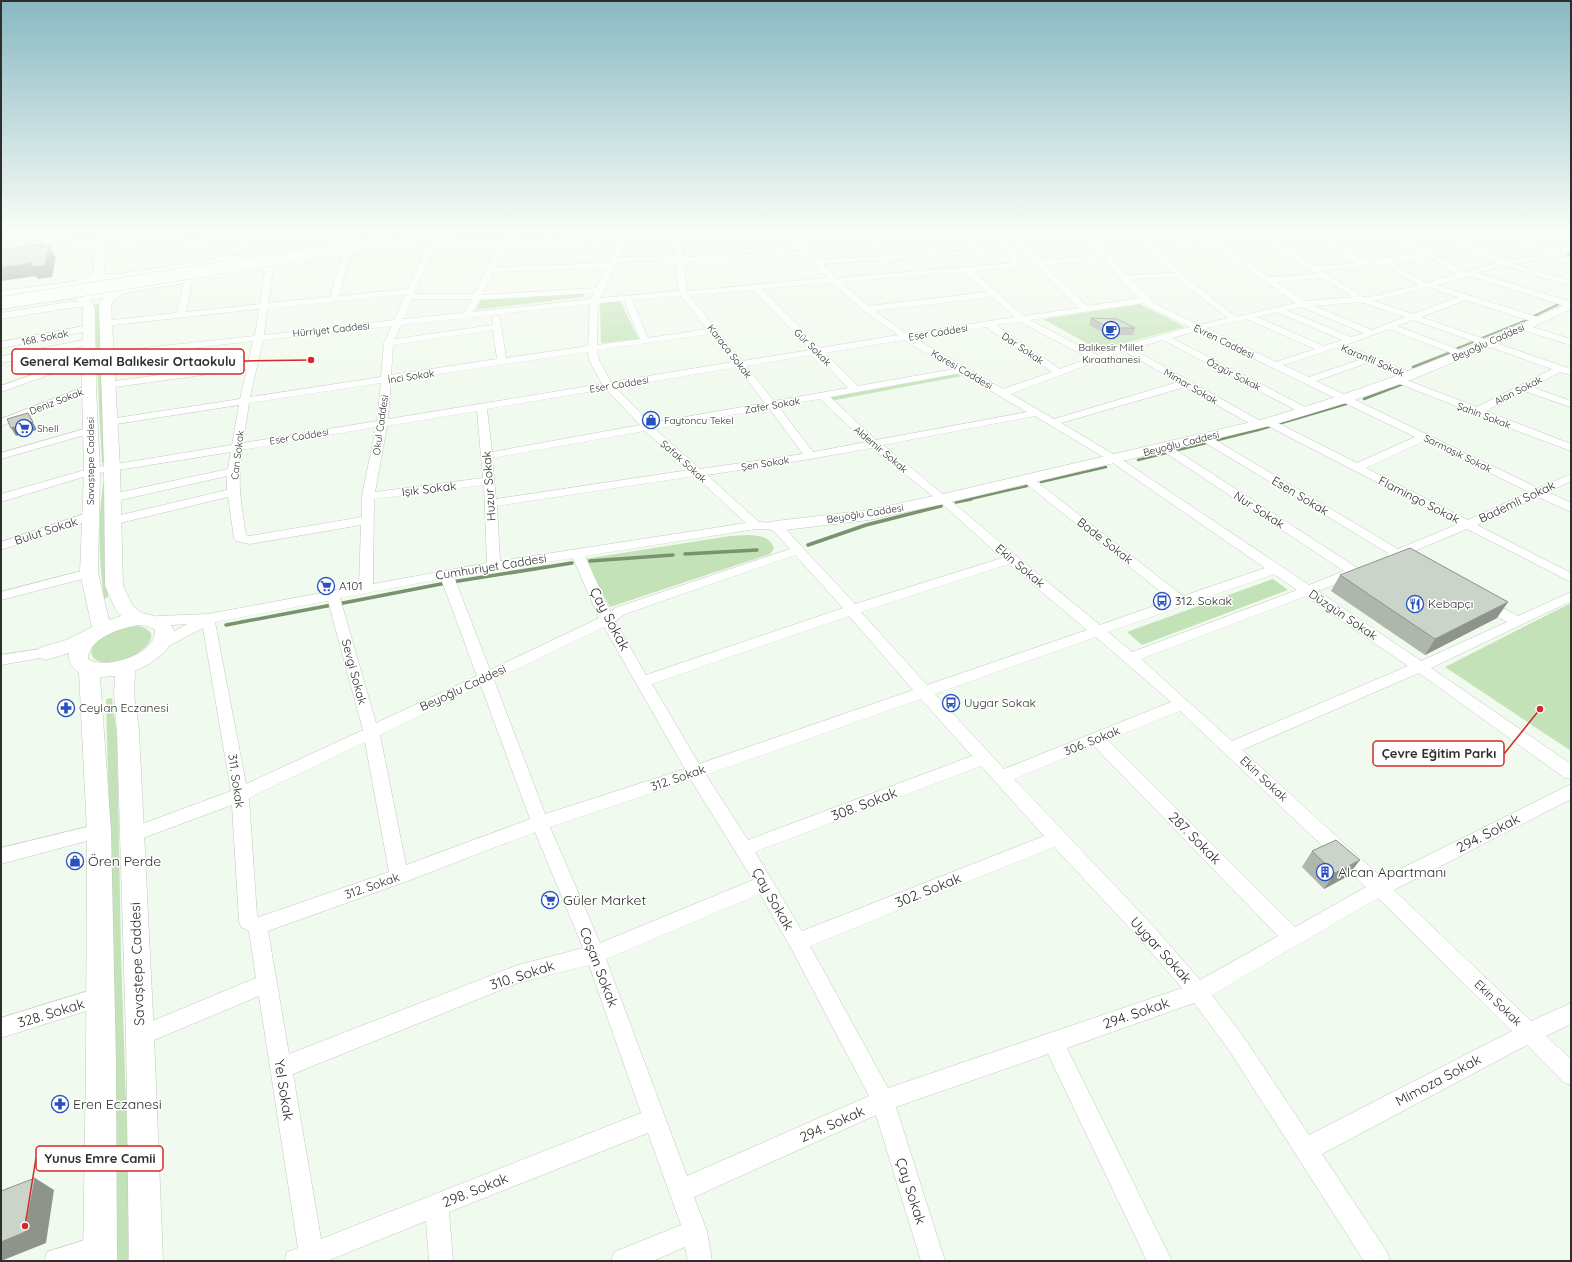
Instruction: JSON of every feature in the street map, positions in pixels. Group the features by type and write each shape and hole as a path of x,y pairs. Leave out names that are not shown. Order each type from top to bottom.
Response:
{"highway":[{"path":"1,298 65,289"},
{"path":"1,306 79,295 85,289"},
{"path":"1,303 92,289"},
{"path":"1,295 96,296 111,289"}],"main road":[{"name":"Savaştepe Caddesi","path":"114,289 105,305 105,323 112,468 114,586 118,599 125,610 138,619"},
{"name":"Savaştepe Caddesi","path":"79,295 89,335 88,358 92,471 89,573 97,633"},
{"name":"Beyoğlu Caddesi","path":"776,526 869,515 1028,480 1114,459 1169,450 1269,424 1404,378 1487,344 1571,305"},
{"path":"138,619 158,621 166,632 159,646 138,661 125,667 106,671 86,668 67,659 46,653 73,645 114,624 138,619"},
{"path":"97,633 84,645 79,653 78,660 86,668 99,831 101,997 100,1254"},
{"name":"Savaştepe Caddesi","path":"125,667 124,694 128,731 140,1036 146,1261"}],"street":[{"path":"118,289 122,292 141,289"},
{"path":"181,315 186,289"},
{"name":"Can Sokak","path":"266,289 259,337 244,402 233,471 233,492 240,538 250,540 368,520"},
{"path":"334,299 338,289"},
{"name":"Okul Caddesi","path":"366,589 368,496 382,423 389,343 412,289"},
{"path":"468,314 481,289"},
{"path":"683,289 683,293"},
{"name":"Hürriyet Caddesi","path":"106,355 495,311 732,289"},
{"name":"Gür Sokak","path":"757,289 855,389"},
{"name":"Karesi Caddesi","path":"844,289 867,309 906,337 1114,459"},
{"path":"989,289 1022,319 1096,358"},
{"path":"1064,289 1085,309"},
{"name":"Evren Caddesi","path":"1135,289 1153,306 1344,399"},
{"path":"1196,289 1234,319"},
{"path":"1280,289 1303,304 1372,332"},
{"path":"1345,289 1361,299 1571,372"},
{"path":"1003,393 1125,348 1197,328 1275,309 1303,304 1377,298 1412,289"},
{"path":"1440,289 1538,320"},
{"path":"1517,289 1571,305"},
{"path":"105,323 334,299 410,294 477,297 600,290"},
{"name":"Şafak Sokak","path":"600,290 594,301 592,348 594,360 608,385 647,427 756,525"},
{"name":"Karaca Sokak","path":"683,293 772,405 810,456"},
{"path":"867,309 995,294"},
{"path":"1,316 69,305 79,295"},
{"path":"1275,366 1337,345 1466,297"},
{"path":"627,298 645,341"},
{"name":"Eser Caddesi","path":"1,498 92,471 608,385 1146,300"},
{"path":"1275,309 1350,340"},
{"path":"495,311 502,361"},
{"path":"1247,316 1324,349"},
{"name":"Dar Sokak","path":"988,324 1059,372"},
{"path":"1388,326 1462,354"},
{"path":"389,343 497,327"},
{"path":"1522,327 1571,342"},
{"name":"İnci Sokak","path":"110,422 502,361 713,331"},
{"path":"1,360 89,335"},
{"name":"168. Sokak","path":"1,345 89,335"},
{"name":"Özgür Sokak","path":"1163,337 1305,411"},
{"name":"Karanfil Sokak","path":"1337,345 1370,359 1404,378"},
{"name":"Mimar Sokak","path":"1125,348 1187,383 1269,424"},
{"path":"1,389 88,358"},
{"path":"1308,381 1370,359"},
{"path":"108,385 252,365"},
{"name":"Alan Sokak","path":"1480,409 1560,368"},
{"name":"Zafer Sokak","path":"487,456 772,405 826,399 855,389 963,370"},
{"path":"826,399 974,376"},
{"path":"1,378 19,383"},
{"name":"Şahin Sokak","path":"1404,378 1571,448"},
{"path":"1053,422 1187,383"},
{"path":"1523,387 1571,404"},
{"name":"Deniz Sokak","path":"1,423 89,388"},
{"name":"Aldemir Sokak","path":"826,399 874,444 943,499"},
{"name":"Sarmaşık Sokak","path":"1344,399 1571,508"},
{"name":"Huzur Sokak","path":"482,407 491,503 494,566"},
{"path":"1480,409 1571,439"},
{"name":"Şen Sokak","path":"491,503 810,456 1037,413"},
{"name":"Flamingo Sokak","path":"1269,424 1571,578"},
{"path":"1,456 91,430"},
{"path":"1356,468 1424,437"},
{"name":"Esen Sokak","path":"1209,440 1423,569"},
{"name":"Nur Sokak","path":"1169,450 1354,572"},
{"name":"Düzgün Sokak","path":"1114,459 1420,667 1571,773"},
{"path":"112,498 233,471"},
{"name":"Bademli Sokak","path":"1382,560 1467,525 1571,477"},
{"name":"Bade Sokak","path":"1028,480 1182,602"},
{"name":"Işık Sokak","path":"368,496 489,481"},
{"path":"112,521 233,492"},
{"name":"Ekin Sokak","path":"943,499 1011,559 1130,658 1182,704 1380,888 1571,1074"},
{"name":"Bulut Sokak","path":"1,546 90,516"},
{"name":"Cumhuriyet Caddesi","path":"209,625 333,596 446,574 756,525 776,526"},
{"name":"Uygar Sokak","path":"776,526 984,758 1146,932 1198,992 1236,1043 1378,1261"},
{"name":"Beyoğlu Caddesi","path":"132,835 240,796 370,732 607,620 620,611 798,550"},
{"name":"Çay Sokak","path":"577,553 607,620 644,681 695,772 744,849 798,942 883,1101 933,1261"},
{"path":"644,681 852,610 1011,559"},
{"path":"1130,658 1212,626 1308,592 1368,566"},
{"name":"312. Sokak","path":"258,926 400,876 540,823 695,772 1275,569"},
{"path":"1,596 89,573"},
{"name":"Coşan Sokak","path":"446,574 540,823 595,954 695,1231 700,1261"},
{"name":"Sevgi Sokak","path":"333,596 370,732 400,876"},
{"path":"1470,596 1518,622"},
{"path":"1230,748 1420,667 1571,596"},
{"path":"158,621 209,625"},
{"path":"159,646 209,625"},
{"name":"311. Sokak","path":"209,625 240,796 248,921 258,926"},
{"path":"1,660 46,653"},
{"name":"306. Sokak","path":"1002,777 1182,704"},
{"name":"287. Sokak","path":"1097,739 1292,937"},
{"name":"308. Sokak","path":"744,849 984,758"},
{"name":"294. Sokak","path":"680,1191 883,1101 1198,992 1380,888 1571,791"},
{"path":"1,856 99,831"},
{"name":"302. Sokak","path":"798,942 1057,838"},
{"name":"310. Sokak","path":"281,1068 518,974 595,954 764,884"},
{"name":"Yel Sokak","path":"258,926 281,1068 303,1258"},
{"path":"140,1036 267,983"},
{"name":"328. Sokak","path":"1,1028 101,997"},
{"name":"Mimoza Sokak","path":"1305,1150 1571,1012"},
{"path":"1053,1042 1160,1261"},
{"name":"298. Sokak","path":"303,1258 655,1119"},
{"path":"438,1205 441,1261"},
{"path":"623,1261 695,1231"},
{"path":"56,1261 100,1254"}],"green space":[{"path":"585,293 583,297 476,310 481,299"},
{"path":"620,301 639,339 601,343 600,303"},
{"path":"99,304 104,463 102,463 94,305"},
{"path":"1140,304 1185,327 1099,350 1043,319"},
{"path":"957,374 962,376 835,400 831,399 832,397"},
{"path":"104,480 108,597 104,599 101,569 100,509"},
{"path":"730,536 760,536 767,539 770,541 774,549 770,554 610,607 584,559"},
{"path":"1273,579 1288,590 1142,645 1127,632"},
{"path":"1571,603 1571,751 1445,667"},
{"path":"138,626 145,628 151,635 149,643 141,651 127,658 112,662 100,662 92,656 92,648 104,636 128,627"},
{"path":"112,698 117,737 121,956 128,1160 128,1261 117,1261 112,924 106,699"}],"building":[{"path":"1091,318 1117,319 1135,328 1109,328"},
{"path":"28,413 33,422 11,428 7,419"},
{"name":"Kebapçı","path":"1410,548 1508,602 1435,639 1340,575"},
{"path":"1336,840 1360,860 1335,873 1312,851"},
{"path":"35,1178 25,1232 1,1242 1,1191"}],"waterway":[{"path":"1532,317 1559,304"},
{"path":"1482,338 1529,319"},
{"path":"1458,348 1473,342"},
{"path":"1413,367 1449,353"},
{"path":"1364,399 1403,384"},
{"path":"1138,460 1258,430 1346,404"},
{"path":"1041,482 1106,467"},
{"path":"966,500 1027,486"},
{"path":"966,500 971,499"},
{"path":"956,502 966,500"},
{"path":"808,545 866,525 941,506"},
{"path":"685,554 757,550"},
{"path":"590,561 673,555"},
{"path":"452,582 572,563"},
{"path":"338,604 446,583"},
{"path":"226,625 332,605"}],"place":[{"name":"Balıkesir Millet Kıraathanesi","path":"1111,330"},
{"name":"General Kemal Balıkesir Ortaokulu","path":"311,360"},
{"name":"Faytoncu Tekel","path":"651,420"},
{"name":"Shell","path":"24,428"},
{"name":"A101","path":"326,586"},
{"name":"312. Sokak","path":"1162,601"},
{"name":"Kebapçı","path":"1415,604"},
{"name":"Uygar Sokak","path":"951,703"},
{"name":"Ceylan Eczanesi","path":"66,708"},
{"name":"Çevre Eğitim Parkı","path":"1540,709"},
{"name":"Ören Perde","path":"75,861"},
{"name":"Alcan Apartmanı","path":"1325,872"},
{"name":"Güler Market","path":"550,900"},
{"name":"Eren Eczanesi","path":"60,1104"},
{"name":"Yunus Emre Camii","path":"25,1226"}]}
